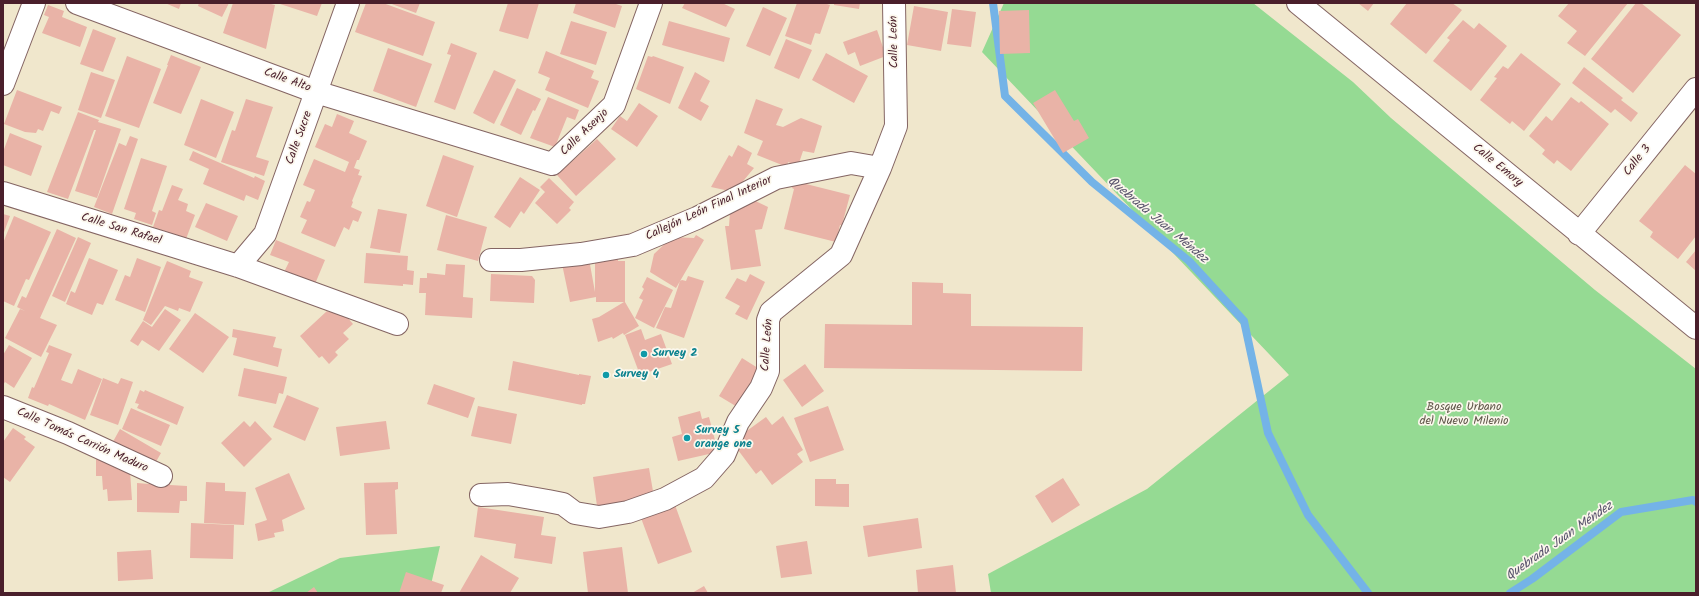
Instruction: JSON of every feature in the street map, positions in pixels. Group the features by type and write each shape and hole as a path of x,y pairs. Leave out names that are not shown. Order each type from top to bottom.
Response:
{"street":[{"path":"3,84 34,3"},
{"name":"Calle Alto","path":"77,3 316,92 499,148"},
{"name":"Calle Sucre","path":"238,266 265,234 348,3"},
{"name":"Calle Asenjo","path":"499,148 552,164 569,148 614,105 651,3"},
{"name":"Calle León","path":"481,495 508,494 548,501 563,504 575,513 599,517 628,512 665,499 704,478 724,456 738,422 762,388 768,371 768,320 771,312 841,256 880,168 896,126 894,3"},
{"name":"Calle Emory","path":"1298,3 1696,328"},
{"name":"Calle 3","path":"1579,234 1696,89"},
{"name":"Callejón León Final Interior","path":"491,260 520,260 633,245 696,218 776,178 851,163 880,168"},
{"name":"Calle San Rafael","path":"3,193 238,266 397,324"},
{"name":"Calle Tomás Carrión Maduro","path":"3,407 68,433 162,476"}],"green space":[{"name":"Bosque Urbano del Nuevo Milenio","path":"1004,3 1253,3 1353,82 1391,118 1595,290 1696,369 1696,593 991,593 988,574 1147,489 1289,375 982,52"},
{"path":"440,546 429,593 267,593 340,558"}],"building":[{"path":"165,3 181,3 179,9"},
{"path":"199,3 229,3 222,17 198,6"},
{"path":"233,3 267,3 275,5 266,49 223,33"},
{"path":"277,3 322,3 317,16"},
{"path":"366,3 383,3 435,22 423,56 355,32"},
{"path":"389,3 420,3 416,13"},
{"path":"508,3 539,3 528,39 499,31"},
{"path":"576,3 613,3 622,6 615,28 573,13"},
{"path":"685,3 722,3 735,9 726,27 682,8"},
{"path":"797,3 824,3 830,5 820,34 815,33 811,45 785,36"},
{"path":"834,3 860,3 859,9 834,5"},
{"path":"1358,3 1374,3 1368,11"},
{"path":"1407,3 1452,3 1462,10 1426,54 1390,24"},
{"path":"1569,3 1628,3 1585,56 1567,43 1577,31 1558,16"},
{"path":"1636,3 1641,3 1681,35 1633,93 1591,59"},
{"path":"48,5 64,11 62,17 87,27 80,47 42,33 49,17 44,15"},
{"path":"914,6 948,12 941,51 907,45"},
{"path":"763,7 787,18 770,56 746,46"},
{"path":"952,9 976,12 971,47 947,44"},
{"path":"1029,10 1030,53 1000,54 999,11"},
{"path":"1463,20 1474,29 1479,23 1507,46 1471,91 1433,61 1450,40 1447,38"},
{"path":"571,21 607,32 596,65 560,54"},
{"path":"669,21 730,38 724,62 662,45"},
{"path":"93,29 116,38 103,72 80,64"},
{"path":"877,30 886,56 860,66 855,52 848,55 843,42"},
{"path":"786,39 812,50 799,79 774,68"},
{"path":"451,43 477,53 455,110 434,102 451,55 447,54"},
{"path":"388,48 432,64 416,107 373,91"},
{"path":"546,51 594,71 591,78 599,81 588,108 545,90 550,78 538,73"},
{"path":"826,53 868,76 854,103 812,80"},
{"path":"1521,53 1561,84 1524,131 1512,121 1510,124 1480,100 1497,78 1494,77 1503,66 1508,69"},
{"path":"171,55 201,67 181,114 153,103"},
{"path":"127,56 161,69 139,128 105,116"},
{"path":"648,56 653,56 684,67 670,104 636,89"},
{"path":"1584,67 1623,98 1621,100 1638,113 1631,122 1615,109 1611,113 1572,83"},
{"path":"494,70 516,80 494,124 473,113"},
{"path":"91,72 115,80 101,118 78,110"},
{"path":"695,72 710,81 700,101 709,106 701,121 678,108"},
{"path":"517,88 541,99 535,111 533,110 521,135 500,125"},
{"path":"17,90 62,107 59,114 51,111 43,131 38,129 36,133 25,132 4,124"},
{"path":"1055,90 1074,121 1078,119 1089,138 1063,153 1033,103"},
{"path":"548,97 579,110 575,120 567,117 555,147 530,138"},
{"path":"1571,97 1579,103 1581,101 1609,124 1571,171 1557,160 1554,164 1542,154 1545,150 1529,136 1546,116 1552,121"},
{"path":"201,99 234,112 216,158 184,145"},
{"path":"246,99 273,107 256,157 269,161 264,176 221,162 232,130 235,131"},
{"path":"756,99 783,109 776,125 783,127 801,118 822,126 814,153 803,151 798,166 788,162 787,167 757,155 763,141 744,133"},
{"path":"639,103 658,116 637,147 611,129 620,116 627,121"},
{"path":"78,112 99,120 98,122 121,129 97,198 75,191 96,130 94,130 68,199 47,192"},
{"path":"337,114 354,121 349,133 367,141 354,168 360,170 358,175 362,176 351,207 362,212 358,222 353,220 349,230 344,227 335,247 301,233 307,220 300,217 307,201 310,202 315,190 303,185 314,159 345,172 349,162 315,147 325,124 332,127"},
{"path":"10,133 42,146 31,176 3,165 3,152"},
{"path":"130,136 138,139 112,214 94,207 119,143 126,146"},
{"path":"597,139 616,159 576,196 557,175"},
{"path":"738,145 752,153 747,164 754,168 734,192 711,187 729,155 732,157"},
{"path":"193,151 254,178 255,176 265,181 258,200 246,195 244,201 203,184 209,169 189,160"},
{"path":"443,155 474,166 457,217 426,206"},
{"path":"141,158 167,166 152,211 156,213 152,225 134,219 136,213 124,209"},
{"path":"1685,165 1696,174 1696,236 1678,259 1650,237 1653,232 1639,221"},
{"path":"520,177 540,190 524,214 521,211 510,228 494,217"},
{"path":"549,178 574,202 569,208 571,210 557,224 535,203 545,192 540,187"},
{"path":"794,181 850,195 836,242 784,229 794,189 792,188"},
{"path":"172,185 183,189 178,200 188,204 186,211 195,215 186,239 153,227 159,210 162,211"},
{"path":"745,196 768,207 762,229 755,230 761,266 731,270 725,226 729,226 730,212"},
{"path":"206,203 238,216 227,241 195,227"},
{"path":"378,209 407,214 400,253 370,248"},
{"path":"3,214 10,216 3,235"},
{"path":"446,215 487,227 478,261 437,250"},
{"path":"14,216 51,232 29,280 26,279 14,306 3,301 3,243"},
{"path":"57,229 76,238 40,318 57,325 41,357 5,338 20,309 25,311 17,307 22,296 26,298"},
{"path":"696,235 704,240 676,288 650,272 654,254 672,237 694,238"},
{"path":"78,237 91,243 65,302 52,296"},
{"path":"276,240 325,260 315,284 284,272 289,262 270,255"},
{"path":"1696,250 1696,271 1686,262"},
{"path":"366,253 408,256 407,270 414,271 413,285 403,284 403,286 364,283"},
{"path":"595,257 618,257 618,261 625,261 625,302 639,326 624,335 623,333 613,339 612,337 598,342 592,319 599,317 624,302 596,302 596,297 570,302 562,264 589,259 595,292"},
{"path":"89,258 118,270 103,305 97,303 92,315 66,304 71,291 75,293"},
{"path":"137,258 161,267 145,312 115,300 125,275 130,277"},
{"path":"167,261 191,271 189,277 203,282 190,312 179,308 178,311 165,306 151,325 143,320"},
{"path":"446,264 465,265 463,297 473,298 472,318 425,315 426,293 419,293 420,278 427,278 427,273 445,275"},
{"path":"491,274 532,276 535,280 534,303 490,301"},
{"path":"750,274 765,282 747,320 735,314 740,306 725,298 737,278 746,282"},
{"path":"688,276 704,281 684,338 656,328 665,307 671,308 680,281 686,281"},
{"path":"647,277 673,290 654,328 635,318 643,300 639,298 644,289 642,287"},
{"path":"912,282 943,283 943,293 971,294 971,326 1083,327 1082,371 824,368 825,324 912,325"},
{"path":"337,305 353,324 343,333 349,339 335,352 338,355 329,364 322,356 319,358 300,336 327,311 329,312"},
{"path":"165,309 181,320 159,351 142,340 138,346 130,341 143,321 152,327"},
{"path":"195,313 229,337 203,373 169,349"},
{"path":"233,329 276,337 273,347 282,349 278,367 233,355 237,338 232,337"},
{"path":"641,329 645,340 661,334 672,364 640,375 625,335"},
{"path":"9,345 32,358 14,388 5,382 3,385 3,355"},
{"path":"49,345 72,354 61,380 72,384 78,369 102,379 85,420 49,404 48,406 28,398 32,387 34,388 49,353 46,352"},
{"path":"742,358 761,370 739,408 719,396"},
{"path":"513,361 579,375 591,376 585,404 582,405 508,390"},
{"path":"805,364 824,391 802,407 783,380"},
{"path":"244,368 287,377 283,394 279,393 276,404 238,396"},
{"path":"103,378 118,384 121,378 133,382 118,425 90,415"},
{"path":"434,384 475,398 468,418 427,404"},
{"path":"140,390 144,392 145,390 184,407 177,425 137,408 139,404 135,403"},
{"path":"287,395 319,408 305,441 273,427"},
{"path":"478,406 517,414 511,444 471,436"},
{"path":"828,406 844,450 810,462 794,418"},
{"path":"131,408 170,425 161,446 122,429"},
{"path":"700,411 702,419 709,417 718,452 678,461 672,437 682,434 678,417"},
{"path":"783,416 803,450 797,454 803,462 772,485 761,470 756,474 738,450 743,446 737,438 766,417 772,425"},
{"path":"244,421 250,427 255,421 272,439 244,467 221,443"},
{"path":"386,421 390,449 340,456 336,427"},
{"path":"13,428 26,437 24,439 35,447 10,482 3,477 3,442"},
{"path":"120,429 161,453 146,479 105,456"},
{"path":"96,457 130,471 132,500 108,501 107,489 103,490 102,476 96,476"},
{"path":"649,468 654,497 597,506 593,477"},
{"path":"289,473 305,509 282,520 284,531 274,533 275,537 258,541 255,524 267,520 255,488"},
{"path":"1063,478 1080,505 1052,523 1035,496"},
{"path":"815,479 836,479 836,484 849,484 849,507 815,506"},
{"path":"149,482 170,482 170,485 187,486 187,501 180,501 179,513 137,512 137,483 149,484"},
{"path":"206,482 225,483 225,491 246,492 244,525 204,523"},
{"path":"398,482 398,489 395,490 397,534 366,535 364,483"},
{"path":"675,505 692,552 658,564 641,518"},
{"path":"478,507 544,517 541,535 556,537 552,564 514,558 516,544 474,537"},
{"path":"918,518 922,548 868,557 863,526"},
{"path":"191,523 234,525 233,559 190,558"},
{"path":"807,541 812,574 781,578 776,546"},
{"path":"622,547 628,593 588,593 583,552"},
{"path":"151,550 153,579 118,581 117,552"},
{"path":"481,555 519,578 510,593 459,593"},
{"path":"953,565 956,593 918,593 916,570"},
{"path":"406,572 444,585 441,593 399,593"},
{"path":"704,586 708,593 692,593"},
{"path":"314,587 318,593 306,593"}],"waterway":[{"name":"Quebrada Juan Méndez","path":"993,3 1005,96 1092,182 1189,261 1244,321 1268,433 1308,515 1368,593"},
{"name":"Quebrada Juan Méndez","path":"1510,593 1532,579 1621,512 1693,500 1696,502"}],"place":[{"name":"Survey 2","path":"644,354"},
{"name":"Survey 4","path":"606,375"},
{"name":"Survey 5 orange one","path":"687,438"}]}
